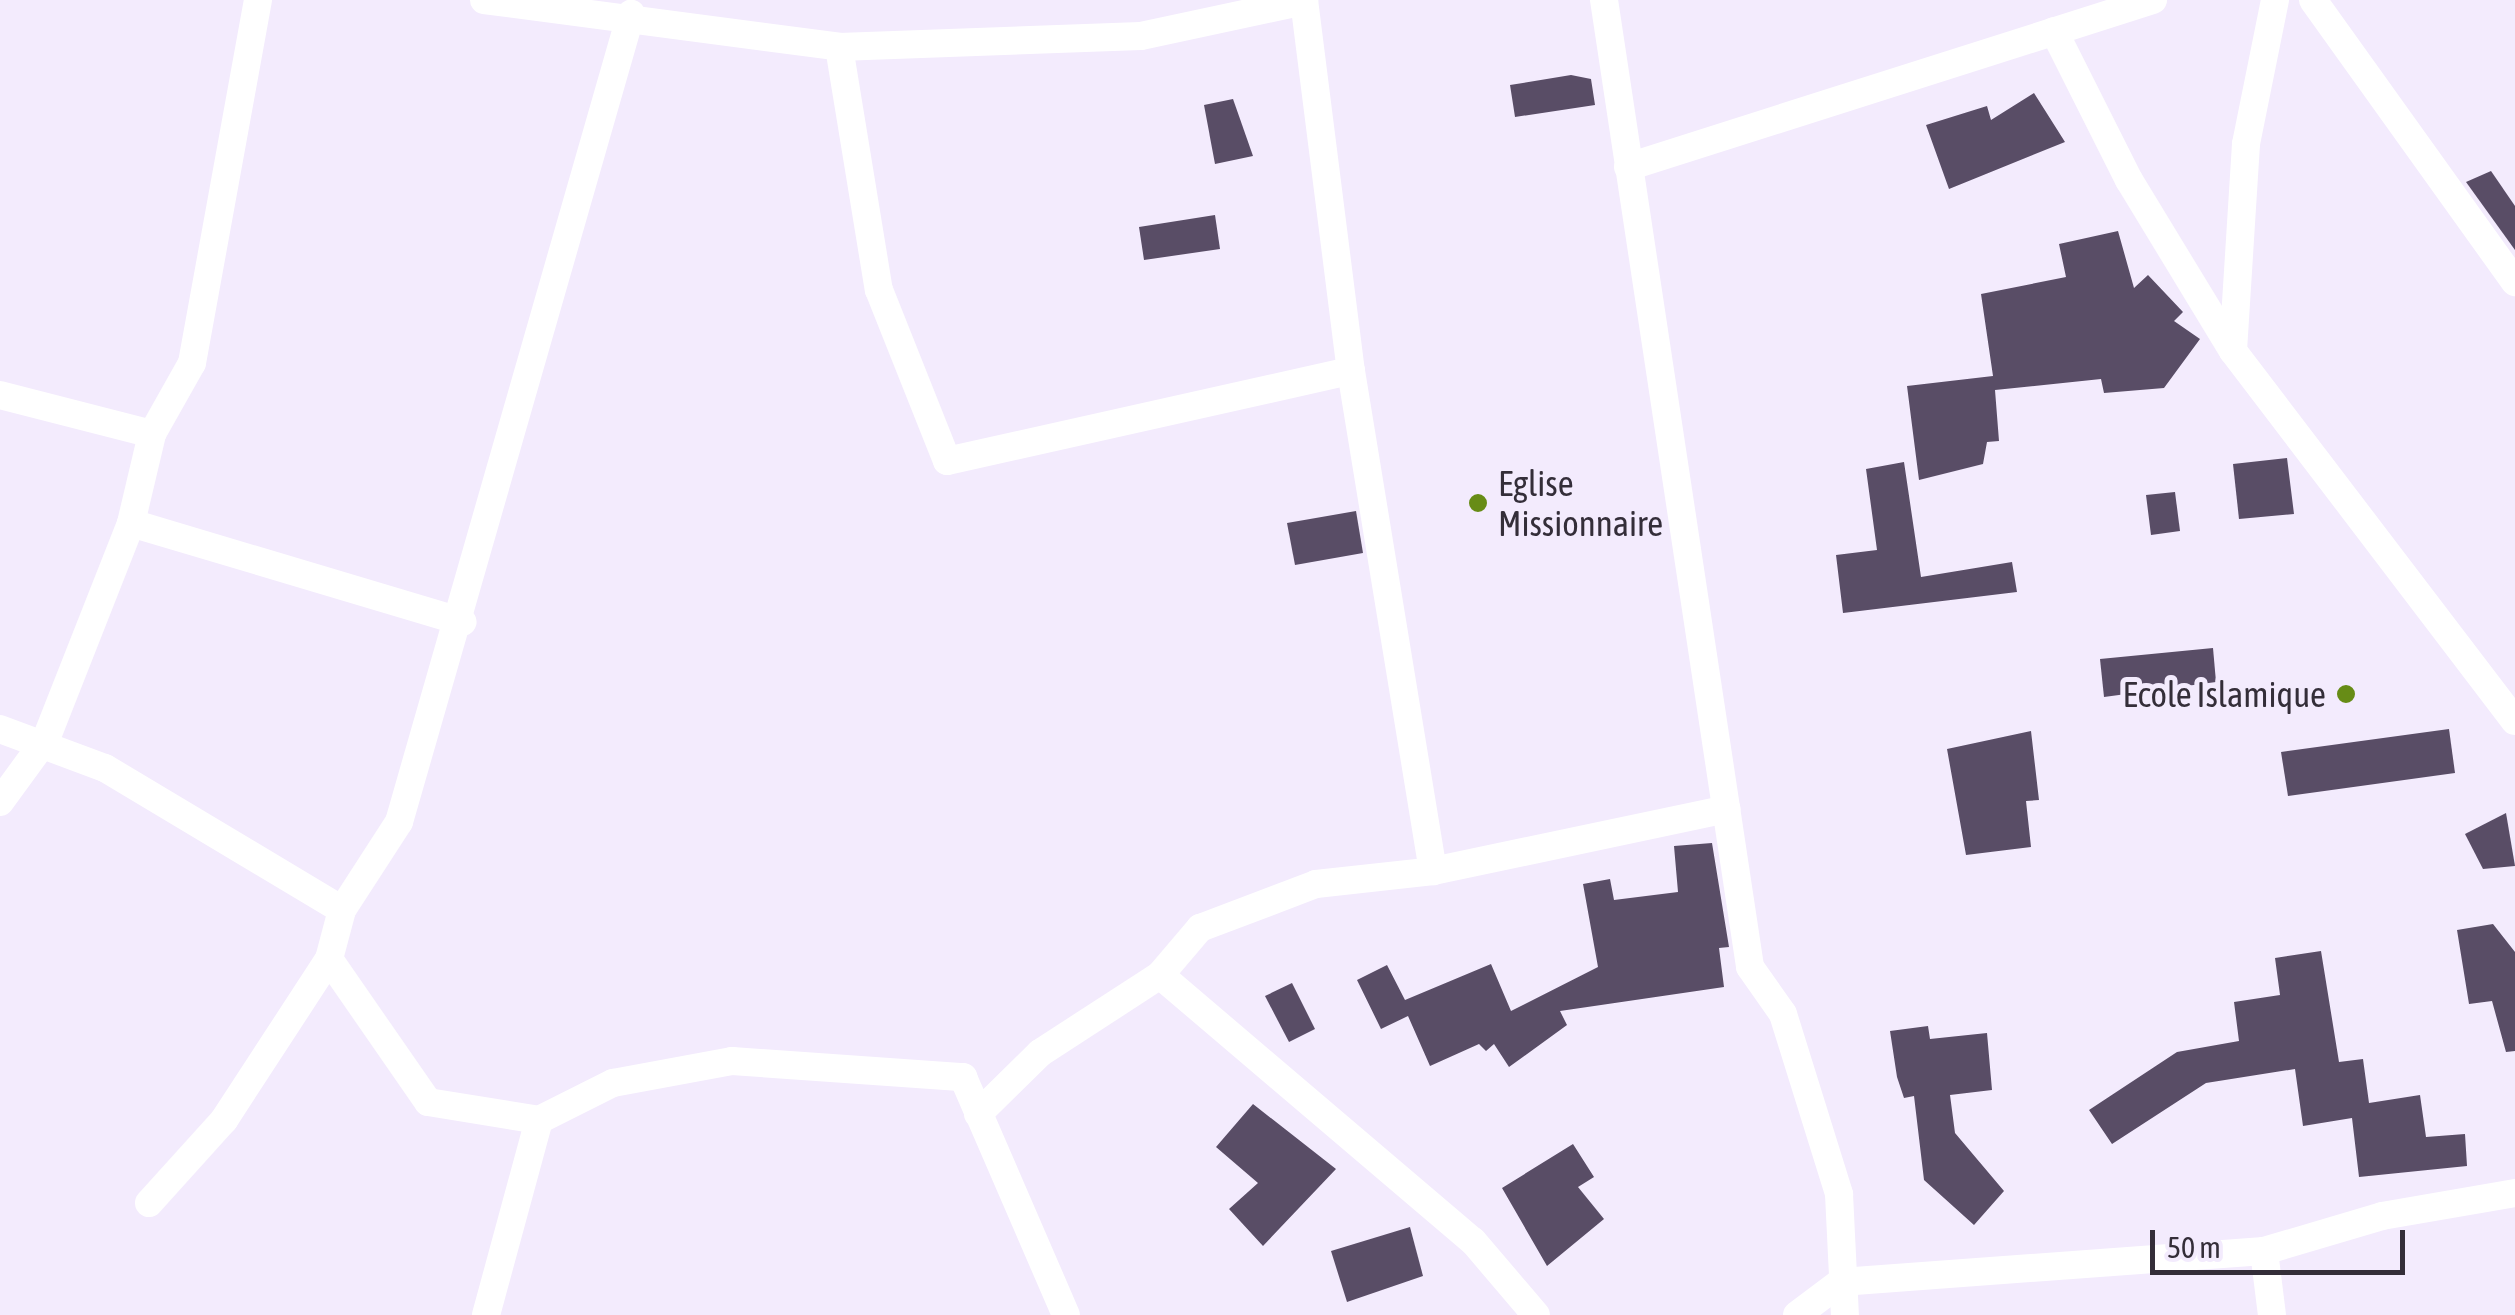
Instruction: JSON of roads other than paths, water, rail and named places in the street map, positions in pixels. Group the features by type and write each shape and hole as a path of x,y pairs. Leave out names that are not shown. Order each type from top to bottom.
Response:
{"street":[{"path":"0,802 46,739 130,523 152,434 192,363 258,0"},
{"path":"484,0 631,14 839,46 1141,36 1304,1 1350,371 1433,871"},
{"path":"1604,0 1750,968 1784,1014 1839,1194 1845,1315"},
{"path":"1628,166 2154,0"},
{"path":"2233,351 2246,144 2275,0"},
{"path":"2313,0 2512,274"},
{"path":"149,1204 224,1120 329,959 342,910 399,822 463,622 631,14"},
{"path":"2054,32 2129,180 2233,351 2515,721"},
{"path":"839,46 879,290 947,461 1350,371"},
{"path":"0,395 152,434"},
{"path":"130,523 463,622"},
{"path":"0,728 46,739 342,910"},
{"path":"978,1114 1040,1054 1160,975 1200,928 1316,884 1433,871 1727,809"},
{"path":"329,959 428,1102 538,1120 613,1083 732,1060 962,1077 1066,1315"},
{"path":"1160,975 1473,1241 1536,1315"},
{"path":"486,1315 538,1120"},
{"path":"1797,1315 1841,1282 2264,1251 2382,1216 2515,1193"},
{"path":"2264,1251 2272,1315"}],"place":[{"name":"Eglise Missionnaire","path":"1478,503"},
{"name":"Ecole Islamique","path":"2346,694"}]}
